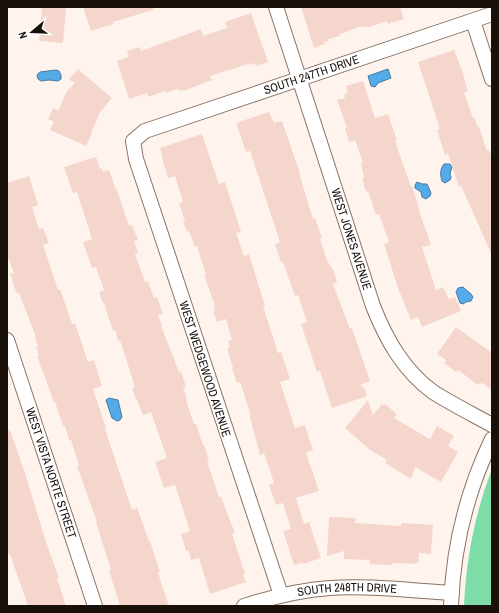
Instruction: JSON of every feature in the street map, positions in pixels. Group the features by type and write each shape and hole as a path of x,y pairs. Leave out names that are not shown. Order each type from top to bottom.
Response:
{"street":[{"name":"WEST JONES AVENUE","path":"276,7 373,306 387,339 406,366 424,384 442,397 492,425"},
{"name":"SOUTH 247TH DRIVE","path":"133,141 145,132 492,14"},
{"path":"473,21 492,79"},
{"name":"WEST WEDGEWOOD AVENUE","path":"133,141 136,159 281,595"},
{"name":"WEST VISTA NORTE STREET","path":"7,340 95,606"},
{"path":"452,599 455,560 465,511 479,469 492,439"},
{"name":"SOUTH 248TH DRIVE","path":"244,606 281,595 340,587 452,599"}],"green space":[{"path":"492,469 492,606 464,606 472,536"}],"water":[{"path":"388,69 391,78 378,83 375,87 371,86 368,76"},
{"path":"59,71 61,75 61,79 58,81 41,81 38,79 37,75 40,72"},
{"path":"444,164 450,164 452,167 450,180 445,183 442,181 441,174"},
{"path":"417,182 427,184 431,193 426,199 422,197 421,192 415,188"},
{"path":"463,287 473,297 471,301 463,304 460,303 456,292 458,288"},
{"path":"109,398 118,400 122,417 120,420 117,421 112,418 106,400"}],"building":[{"path":"42,7 66,7 63,43 39,41"},
{"path":"83,7 153,7 153,10 113,22 113,24 91,31"},
{"path":"301,7 400,7 404,19 388,24 387,21 367,28 367,26 363,28 362,26 340,34 340,36 328,39 329,41 324,42 325,44 314,48"},
{"path":"251,13 268,62 257,66 256,64 252,65 252,63 210,76 212,80 183,91 178,91 178,89 166,93 165,91 148,97 147,93 129,99 117,61 129,57 127,51 140,47 141,51 201,29 203,36 227,28 225,22"},
{"path":"454,50 464,75 468,91 464,93 473,118 474,117 478,128 479,127 487,151 489,150 492,158 492,255 461,186 459,187 448,154 445,155 437,130 440,129 418,62"},
{"path":"78,69 112,98 100,112 86,146 50,130 54,122 48,119 53,108 58,111 67,91 75,83 69,79"},
{"path":"363,81 375,118 388,114 397,140 395,141 411,187 412,186 431,245 422,247 436,290 443,287 449,299 455,297 461,311 422,327 418,317 411,320 398,288 384,244 389,242 379,214 376,215 368,191 366,192 362,179 364,178 361,163 363,163 355,140 349,142 345,128 347,128 337,100 345,98 344,95 348,93 346,86"},
{"path":"269,112 274,123 282,121 300,173 313,219 315,218 322,238 320,239 328,263 333,269 337,282 333,284 350,329 352,328 370,381 360,385 365,389 367,396 332,408 320,371 317,372 301,324 307,322 298,295 295,296 275,244 280,242 250,151 246,152 236,123"},
{"path":"202,134 219,184 225,182 241,232 236,233 244,256 249,254 278,353 281,352 290,379 280,382 295,428 305,425 313,450 306,453 319,491 296,498 304,524 309,522 321,558 303,564 294,565 283,531 291,529 283,503 276,505 269,485 274,483 264,453 260,455 244,394 240,382 237,383 232,368 227,348 230,347 228,341 232,340 226,319 217,322 213,311 215,311 215,306 204,275 206,275 197,246 195,247 189,231 187,232 183,221 185,221 179,203 183,202 175,176 168,178 162,158 160,148"},
{"path":"96,157 100,169 102,168 103,172 109,170 129,226 132,225 138,240 134,241 138,253 135,254 145,282 148,281 154,298 157,297 163,314 158,315 161,326 179,372 181,371 186,387 183,388 194,424 196,424 204,445 209,460 207,461 219,497 221,497 235,533 232,534 245,574 243,575 246,582 210,594 199,558 191,560 188,550 186,551 181,534 190,531 175,485 164,488 155,462 167,458 151,412 143,415 136,400 132,388 135,387 120,340 118,341 115,330 113,331 99,292 104,290 96,267 92,268 83,242 92,239 77,192 73,193 64,167"},
{"path":"29,176 38,205 32,207 39,229 43,228 49,243 43,245 58,290 60,289 72,324 75,323 88,362 94,360 102,386 93,389 106,428 105,429 132,510 137,508 150,541 160,572 158,573 169,606 120,606 97,522 77,466 79,465 71,440 69,440 65,426 63,426 37,356 39,355 36,347 38,346 36,337 10,274 14,273 7,254 7,183"},
{"path":"456,327 492,353 492,390 483,383 478,385 458,370 456,372 444,363 446,360 437,354"},
{"path":"368,400 373,415 382,404 384,406 385,404 397,414 394,418 430,439 437,426 454,436 448,446 458,452 441,482 415,467 411,479 385,463 387,460 370,450 345,428"},
{"path":"10,430 59,578 57,578 66,606 28,606 10,554 7,555 7,431"},
{"path":"329,517 356,518 355,523 401,526 401,523 433,525 431,554 419,553 418,563 415,564 392,563 392,565 370,564 370,560 344,559 344,551 327,556"}]}
